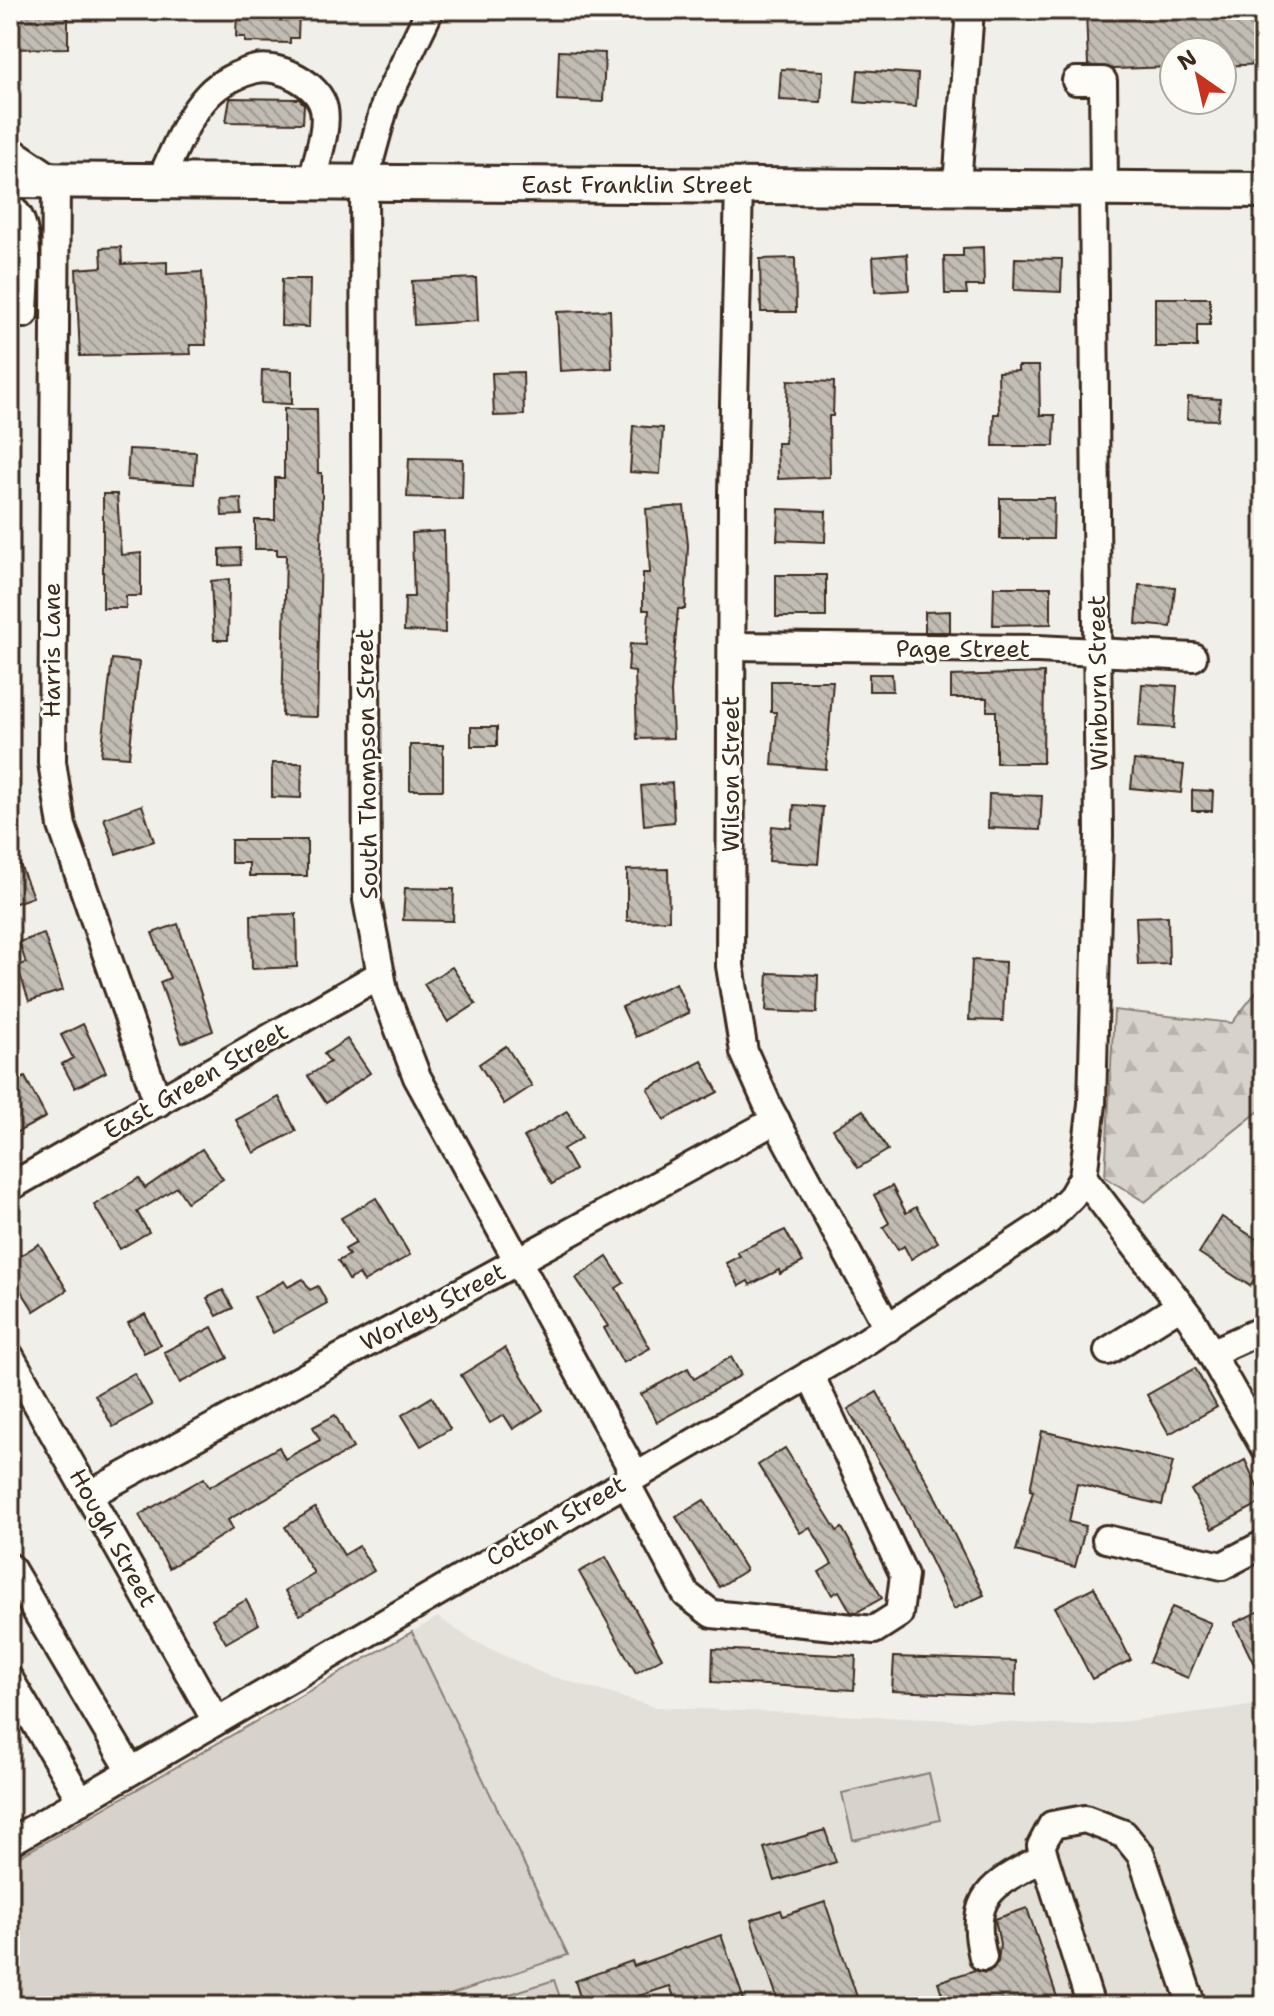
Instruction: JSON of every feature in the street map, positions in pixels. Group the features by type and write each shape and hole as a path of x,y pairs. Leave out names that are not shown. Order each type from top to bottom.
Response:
{"main road":[{"name":"East Franklin Street","path":"10,180 364,182 533,187 739,184 1264,190"}],"street":[{"name":"South Thompson Street","path":"430,10 386,101 364,182 367,900 381,974 417,1077 518,1261 686,1594 712,1614 874,1630 899,1614 904,1575 810,1374"},
{"path":"957,185 970,10"},
{"path":"160,181 192,114 210,93 234,77 259,68 299,78 319,94 325,112 312,182"},
{"name":"Winburn Street","path":"1076,81 1103,81 1099,189 1096,651 1099,835 1092,1104 1083,1177"},
{"path":"10,150 56,181"},
{"name":"Harris Lane","path":"56,181 52,762 62,826 158,1103"},
{"name":"Wilson Street","path":"739,184 730,966 744,1052 776,1120 888,1328"},
{"path":"10,209 15,209 25,227 24,314 10,314"},
{"name":"Page Street","path":"732,646 1096,651 1193,657"},
{"name":"East Green Street","path":"10,1187 381,974"},
{"name":"Worley Street","path":"89,1495 776,1120"},
{"path":"1083,1177 1181,1305 1264,1447"},
{"name":"Cotton Street","path":"10,1842 888,1328 1048,1221 1072,1196 1083,1177"},
{"path":"1108,1351 1181,1305"},
{"path":"1211,1353 1264,1329"},
{"name":"Hough Street","path":"10,1356 216,1721"},
{"path":"1106,1539 1222,1566 1264,1544"},
{"path":"10,1567 131,1771"},
{"path":"10,1680 81,1801"},
{"path":"1091,2006 1041,1846 1052,1825 1064,1820 1085,1819 1124,1834 1141,1855 1192,2006"},
{"path":"983,1957 977,1931 979,1908 988,1891 1043,1858"}],"shaded area":[{"path":"438,1617 472,1640 544,1674 655,1707 1087,1726 1264,1704 1264,2006 10,2006 10,1862"}],"green space":[{"path":"1264,982 1264,1107 1145,1202 1105,1177 1114,1010 1232,1023"},
{"path":"412,1632 568,1955 417,2006 10,2006 10,1862"},
{"path":"929,1773 940,1820 853,1840 842,1793"},
{"path":"554,1980 563,2006 473,2006"}],"building":[{"path":"10,10 68,10 68,48 10,49"},
{"path":"237,10 299,10 298,38 290,38 290,43 245,42 245,37 236,37"},
{"path":"1086,10 1264,10 1264,64 1238,65 1238,36 1158,36 1158,68 1113,69 1088,65"},
{"path":"559,51 605,53 603,102 557,100"},
{"path":"781,69 823,71 821,102 779,100"},
{"path":"858,70 918,74 916,107 855,102"},
{"path":"230,98 299,99 304,104 303,123 226,122"},
{"path":"121,247 122,264 167,262 167,274 202,272 206,345 190,345 191,354 80,356 76,269 102,267 101,248"},
{"path":"983,247 984,286 966,286 967,294 945,294 944,256 963,256 963,248"},
{"path":"907,254 909,290 875,292 873,257"},
{"path":"795,258 796,312 761,312 760,259"},
{"path":"1015,258 1062,259 1061,292 1014,290"},
{"path":"476,278 478,321 414,325 412,281"},
{"path":"282,279 310,279 309,327 281,326"},
{"path":"1155,298 1210,298 1210,325 1197,325 1197,347 1155,347"},
{"path":"610,310 612,368 560,371 557,312"},
{"path":"1018,366 1039,366 1040,415 1055,415 1054,446 993,446 994,414 999,414 998,372 1018,371"},
{"path":"262,370 292,371 292,404 261,403"},
{"path":"523,372 524,415 494,416 492,373"},
{"path":"788,380 834,382 833,416 829,416 830,477 778,479 777,443 785,443"},
{"path":"1188,397 1220,399 1218,420 1187,419"},
{"path":"284,409 317,409 322,505 317,717 282,716 286,555 277,555 277,549 255,549 255,520 275,520 275,478 284,478"},
{"path":"633,426 663,428 660,474 630,472"},
{"path":"129,449 196,452 194,484 127,480"},
{"path":"409,458 463,459 462,499 407,497"},
{"path":"103,494 117,494 121,555 141,553 141,596 126,596 126,608 103,608"},
{"path":"241,498 242,515 222,516 221,499"},
{"path":"1000,498 1054,498 1053,539 1000,539"},
{"path":"684,506 688,545 685,609 678,609 671,692 673,738 637,739 635,672 628,671 630,644 647,645 649,610 643,610 643,573 650,573 646,509"},
{"path":"779,509 826,511 825,542 777,540"},
{"path":"444,531 445,633 404,631 405,597 414,597 412,533"},
{"path":"240,548 241,565 220,566 220,549"},
{"path":"776,575 826,575 826,617 776,617"},
{"path":"229,579 228,640 214,640 211,581"},
{"path":"1139,585 1175,587 1171,627 1136,624"},
{"path":"994,587 1051,587 1051,624 993,625"},
{"path":"950,611 950,632 925,632 925,612"},
{"path":"112,659 139,662 129,757 101,755"},
{"path":"1044,673 1043,763 996,763 996,711 987,711 987,698 951,698 951,676"},
{"path":"869,674 892,674 893,691 869,691"},
{"path":"771,681 833,681 826,769 772,765 776,712 771,712"},
{"path":"1142,684 1177,686 1174,728 1139,726"},
{"path":"471,727 497,727 497,746 471,746"},
{"path":"410,745 443,745 443,790 410,790"},
{"path":"1134,760 1184,765 1181,793 1131,788"},
{"path":"272,763 302,763 301,798 272,797"},
{"path":"672,783 674,822 644,825 641,786"},
{"path":"1192,790 1213,791 1212,811 1192,811"},
{"path":"989,794 1042,796 1040,830 988,828"},
{"path":"142,805 154,841 116,854 104,818"},
{"path":"794,805 823,807 818,864 769,861 772,826 792,828"},
{"path":"10,840 33,897 10,905"},
{"path":"231,840 307,840 307,876 249,876 249,863 231,863"},
{"path":"668,869 669,920 627,921 627,870"},
{"path":"405,888 454,889 453,921 403,920"},
{"path":"296,914 297,967 252,969 251,915"},
{"path":"1168,916 1169,964 1138,965 1136,917"},
{"path":"178,924 213,1031 182,1043 160,982 170,978 152,933"},
{"path":"44,934 63,990 29,1001 17,966 26,963 19,942"},
{"path":"972,960 1005,962 1003,1021 969,1020"},
{"path":"452,967 476,1004 448,1022 424,984"},
{"path":"768,973 818,975 817,1013 766,1011"},
{"path":"676,983 689,1013 636,1037 622,1007"},
{"path":"83,1024 106,1072 75,1088 62,1064 73,1058 61,1035"},
{"path":"347,1039 370,1073 326,1103 308,1076 330,1062 324,1054"},
{"path":"506,1046 532,1086 504,1104 479,1064"},
{"path":"702,1061 718,1092 664,1120 648,1089"},
{"path":"25,1077 46,1117 10,1136 10,1085"},
{"path":"279,1097 296,1131 254,1153 236,1120"},
{"path":"863,1110 888,1150 858,1168 833,1129"},
{"path":"567,1111 582,1138 563,1149 575,1170 552,1184 524,1137"},
{"path":"202,1149 223,1179 187,1202 177,1187 137,1212 149,1232 120,1249 94,1205 139,1178 145,1188"},
{"path":"892,1186 906,1213 916,1207 938,1242 911,1259 904,1246 898,1250 883,1227 889,1223 874,1195"},
{"path":"376,1198 410,1255 364,1282 359,1274 349,1280 338,1261 349,1255 345,1249 356,1243 341,1218"},
{"path":"1222,1217 1264,1244 1264,1264 1250,1286 1199,1253"},
{"path":"785,1230 803,1262 780,1274 779,1270 750,1285 748,1281 739,1286 726,1263 740,1256 737,1252"},
{"path":"39,1244 67,1290 34,1311 17,1284 10,1288 10,1262"},
{"path":"607,1257 624,1283 616,1288 650,1348 623,1363 604,1328 608,1326 576,1278"},
{"path":"303,1279 310,1290 318,1286 327,1303 273,1333 254,1297 284,1281 288,1287"},
{"path":"223,1290 233,1308 217,1316 207,1298"},
{"path":"145,1314 161,1345 144,1353 128,1323"},
{"path":"212,1327 228,1358 180,1383 164,1352"},
{"path":"505,1348 543,1410 513,1429 504,1415 490,1423 461,1375"},
{"path":"731,1357 741,1375 657,1422 641,1394 688,1368 694,1379"},
{"path":"1195,1368 1217,1407 1169,1434 1147,1395"},
{"path":"134,1373 152,1405 113,1427 95,1395"},
{"path":"877,1392 933,1492 984,1595 954,1609 899,1496 848,1409"},
{"path":"432,1397 450,1429 421,1446 402,1415"},
{"path":"335,1415 353,1448 228,1520 233,1529 169,1568 139,1515 204,1478 209,1487 279,1447 285,1459 320,1440 313,1427"},
{"path":"1042,1431 1173,1462 1162,1505 1077,1484 1069,1522 1086,1526 1075,1567 1016,1551 1033,1491 1030,1490"},
{"path":"785,1448 837,1531 842,1528 882,1598 857,1612 851,1612 839,1591 832,1595 819,1572 832,1564 810,1527 800,1533 758,1465"},
{"path":"1245,1460 1264,1501 1212,1529 1191,1490"},
{"path":"704,1500 746,1570 719,1587 676,1517"},
{"path":"315,1508 344,1555 359,1546 374,1571 300,1615 285,1591 314,1573 285,1527"},
{"path":"606,1557 662,1658 636,1673 579,1572"},
{"path":"1094,1587 1131,1660 1092,1679 1055,1607"},
{"path":"246,1600 259,1624 226,1643 212,1619"},
{"path":"1172,1607 1211,1623 1188,1678 1149,1662"},
{"path":"1264,1609 1264,1685 1234,1623"},
{"path":"713,1649 856,1656 854,1690 712,1682"},
{"path":"894,1657 1016,1661 1015,1696 892,1691"},
{"path":"825,1830 836,1862 775,1881 764,1848"},
{"path":"825,1902 860,2006 780,2006 751,1920 781,1910 783,1916"},
{"path":"1027,1908 1060,2006 946,2006 938,1982 975,1970 985,1973 993,1970 998,1962 1000,1944 995,1919"},
{"path":"721,1935 746,2006 697,2006 695,1998 677,2005 670,1986 607,2006 583,2006 575,1981 632,1961 634,1966"}]}
